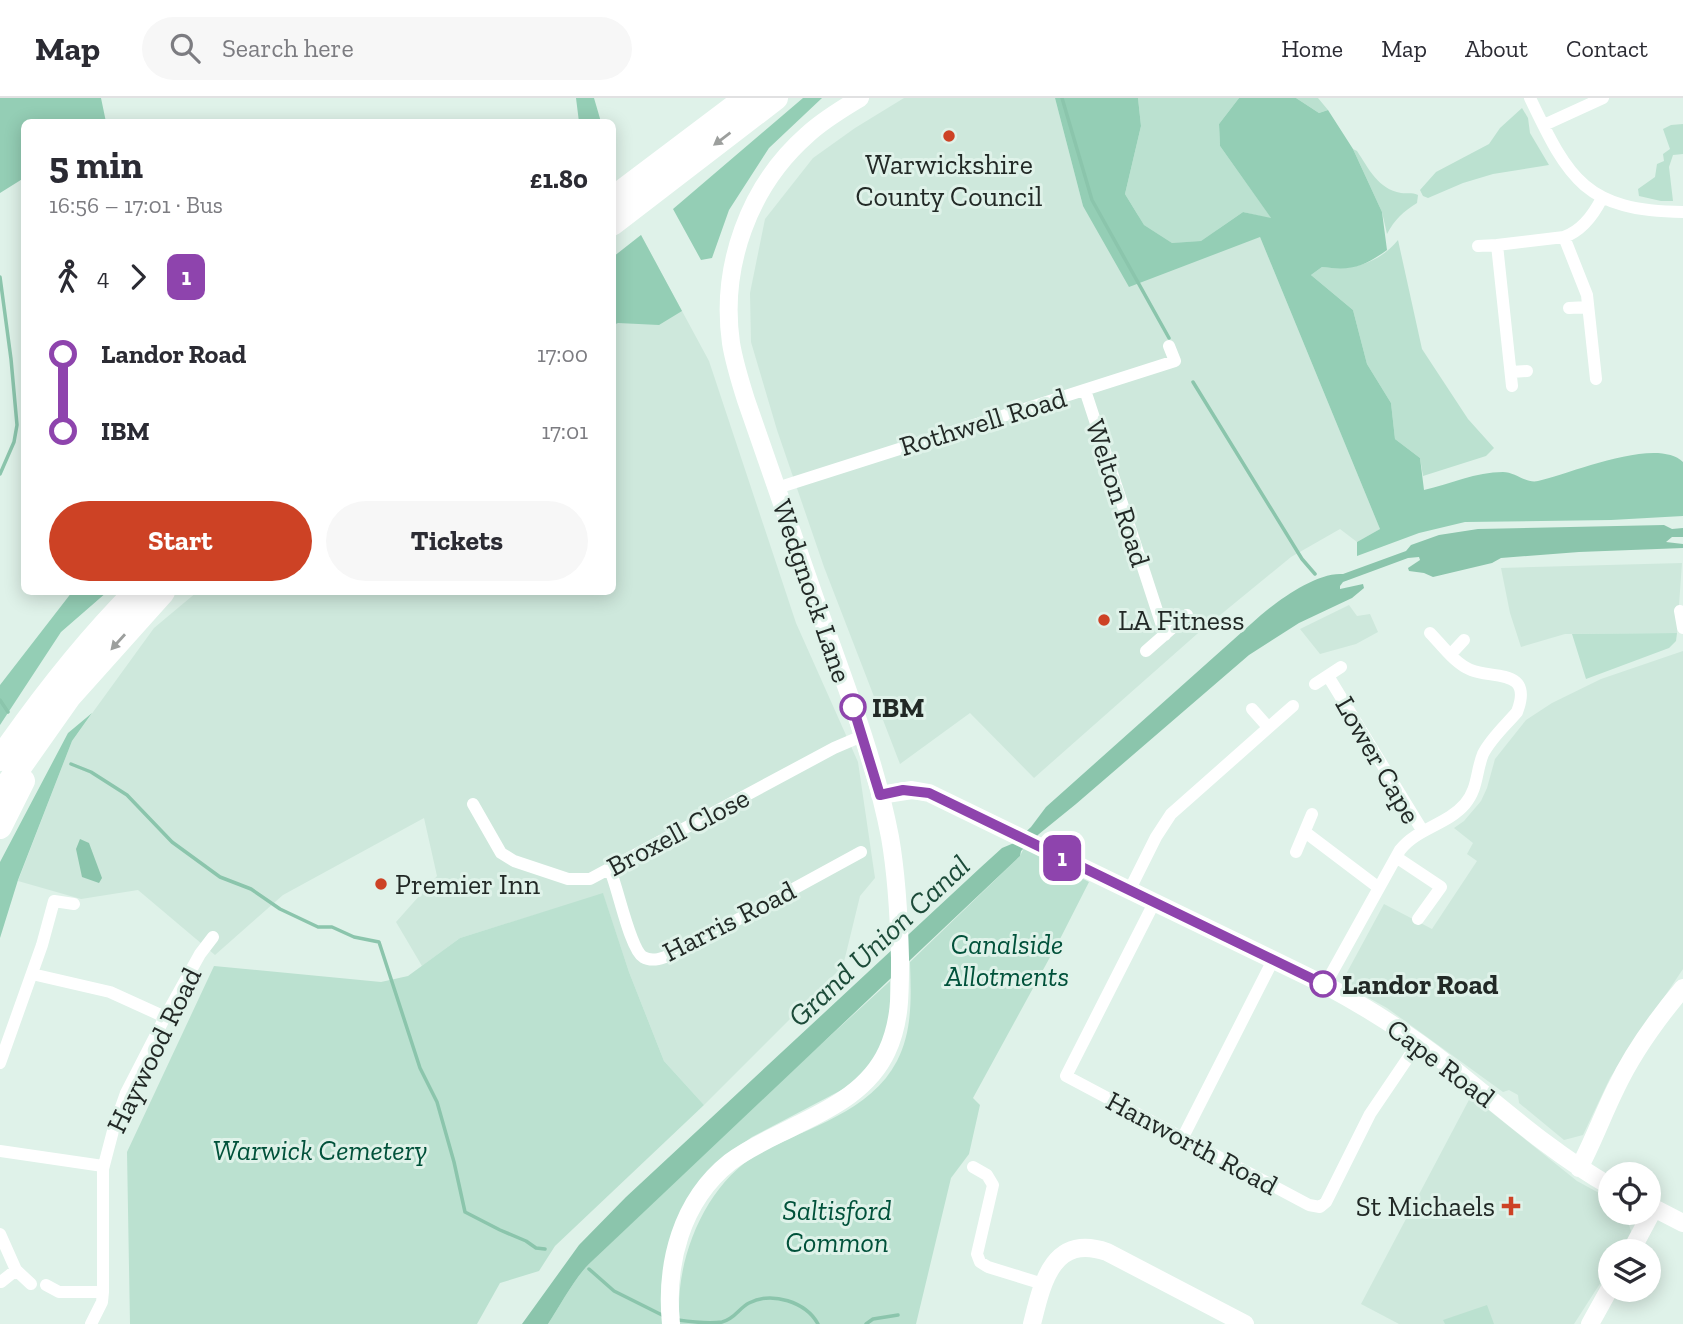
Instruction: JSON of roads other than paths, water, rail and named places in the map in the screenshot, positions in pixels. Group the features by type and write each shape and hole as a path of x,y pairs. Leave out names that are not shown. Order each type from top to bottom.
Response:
{"highway":[{"path":"616,196 746,98"},
{"path":"616,221 776,98"},
{"path":"0,759 37,707 99,631 133,595"},
{"path":"0,795 69,697 160,595"},
{"path":"0,827 69,697"},
{"path":"0,744 37,707"}],"street":[{"name":"Wedgnock Lane","path":"671,1318 669,1287 676,1247 688,1215 708,1183 741,1154 822,1113 859,1088 875,1071 887,1051 898,1017 899,918 893,855 880,795 746,400 731,345 729,304 734,260 747,218 772,173 806,136 860,98"},
{"path":"1530,98 1569,170 1588,189 1602,198 1633,209 1683,212"},
{"path":"1544,125 1603,98"},
{"path":"1478,246 1564,237 1578,229 1602,198"},
{"path":"1564,237 1585,288 1596,379"},
{"path":"1497,245 1512,386"},
{"path":"1569,308 1588,307"},
{"name":"Rothwell Road","path":"777,488 1175,361 1169,346"},
{"path":"1511,372 1527,371"},
{"name":"Welton Road","path":"1085,390 1165,635"},
{"path":"1680,611 1683,628"},
{"path":"1146,651 1187,615"},
{"path":"1422,830 1455,813 1469,799 1488,746 1517,712 1520,701 1517,686 1510,678 1501,674 1469,670 1430,633"},
{"path":"1451,654 1464,640"},
{"name":"Lower Cape","path":"1315,684 1341,667"},
{"name":"Lower Cape","path":"1325,985 1404,844 1422,830 1328,676"},
{"path":"1129,891 1171,814 1293,706"},
{"path":"1252,709 1268,727"},
{"name":"Broxell Close","path":"474,804 501,853 514,861 568,879 590,879 826,752 862,736"},
{"name":"Cape Road","path":"880,795 903,790 929,793 1325,985 1418,1043 1579,1168 1598,1178"},
{"path":"1296,852 1312,814"},
{"path":"1305,832 1379,888"},
{"name":"Harris Road","path":"610,870 635,950 645,959 662,959 861,852"},
{"path":"1396,857 1441,887 1419,919"},
{"path":"0,1063 32,974 54,901 74,904"},
{"name":"Hanworth Road","path":"1154,903 1066,1076 1182,1139 1315,1208 1322,1206 1375,1106 1418,1043"},
{"name":"Haywood Road","path":"91,1324 102,1302 103,1166 118,1111 165,1017 200,954 213,937"},
{"path":"1182,1139 1273,960"},
{"path":"32,974 110,992 165,1017"},
{"path":"1579,1168 1616,1086 1661,1015 1683,988"},
{"path":"0,1151 103,1166"},
{"path":"973,1167 987,1175 993,1185 977,1254 980,1262 988,1268 1042,1284"},
{"path":"1661,1212 1683,1223"},
{"path":"0,1234 16,1270 32,1284"},
{"path":"1032,1324 1042,1284 1050,1268 1066,1253 1081,1249 1098,1249 1245,1324"},
{"path":"1,1282 16,1270"},
{"path":"46,1285 60,1292 103,1292"},
{"path":"1590,1324 1603,1302"}],"waterway":[{"path":"1062,98 1092,200 1169,338"},
{"path":"0,277 17,425 14,442 0,474"},
{"path":"1193,382 1302,559 1315,574"},
{"path":"0,700 8,712"},
{"path":"71,764 91,772 127,795 172,842 220,877 251,889 280,909 318,927 332,927 354,937 379,942 420,1068 437,1102 465,1212 536,1248 545,1249"},
{"path":"589,1269 614,1291 664,1316"},
{"path":"678,1320 722,1322 749,1303 768,1298 797,1305 813,1316 818,1324"},
{"path":"866,1324 873,1319 898,1315"}],"place":[{"name":"Warwickshire County Council","path":"949,136"},
{"name":"LA Fitness","path":"1104,620"},
{"name":"IBM","path":"853,707"},
{"name":"Premier Inn","path":"381,884"},
{"name":"Landor Road","path":"1323,984"},
{"name":"St Michaels","path":"1511,1206"}],"water label":[{"name":"Grand Union Canal","path":"879,941"}],"park label":[{"name":"Canalside Allotments","path":"1007,960"},
{"name":"Warwick Cemetery","path":"320,1150"},
{"name":"Saltisford Common","path":"837,1226"}]}
